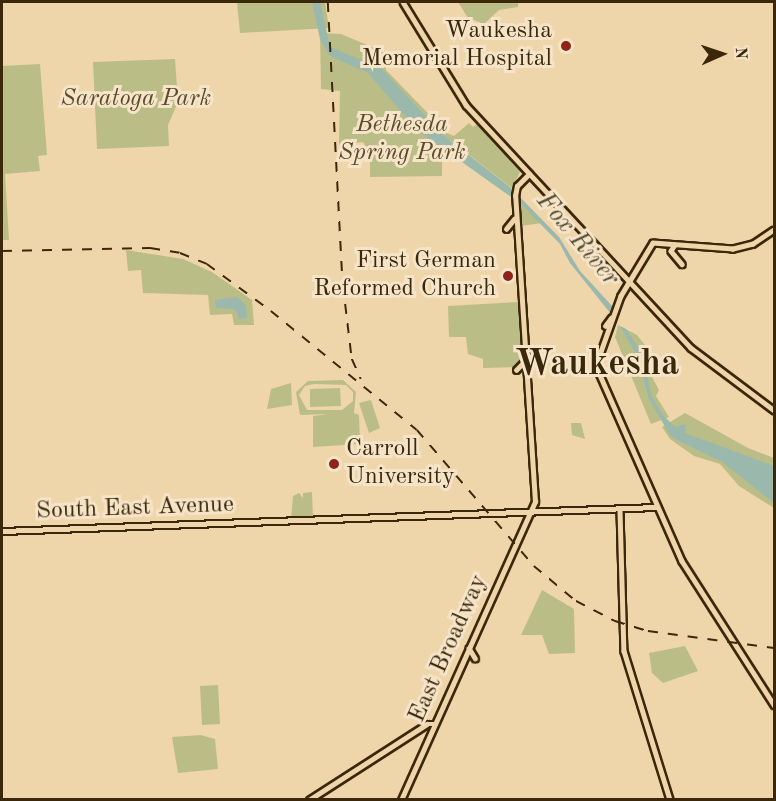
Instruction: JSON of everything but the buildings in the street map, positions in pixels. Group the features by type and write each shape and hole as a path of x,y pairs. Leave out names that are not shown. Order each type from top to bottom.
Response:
{"main road":[{"path":"403,2 454,90 529,174 690,348 774,410"},
{"name":"East Broadway","path":"401,800 535,502 515,191 529,174"},
{"path":"506,229 512,224 516,205"},
{"path":"774,230 753,244 733,249 653,243 629,282 596,366 672,540 774,705"},
{"path":"675,245 672,253 682,264"},
{"path":"605,326 616,312"},
{"path":"609,332 616,331"},
{"path":"516,370 523,365 525,356"},
{"name":"South East Avenue","path":"2,531 620,511 657,507"},
{"path":"620,511 624,652 670,800"},
{"path":"469,648 475,658"},
{"path":"309,800 427,724 435,724"}],"green space":[{"path":"237,2 325,2 329,28 240,33"},
{"path":"458,2 518,2 518,7 499,10 484,24 468,18"},
{"name":"Bethesda Spring Park","path":"320,33 341,34 384,52 386,70 447,133 454,136 469,123 473,127 478,123 520,172 512,188 450,140 442,147 442,176 370,177 370,153 363,142 339,145 340,91 321,89"},
{"name":"Saratoga Park","path":"175,59 178,102 168,125 169,146 97,149 93,62"},
{"path":"40,64 47,155 38,156 40,171 5,174 9,240 2,240 2,66"},
{"path":"521,204 542,223 520,226"},
{"path":"126,250 183,259 212,272 252,300 254,325 234,325 232,314 210,315 208,295 143,293 141,270 128,271"},
{"path":"518,302 523,360 518,367 483,368 483,359 468,354 466,337 449,337 448,306"},
{"path":"618,325 637,335 649,350 652,377 659,390 656,396 669,417 651,424 615,337"},
{"path":"343,380 356,392 354,413 359,415 360,444 313,447 313,416 328,414 300,415 296,392 308,381","holes":["314,384 346,385 353,392 353,401 342,410 307,410 299,395 305,386"]},
{"path":"291,383 292,405 267,409 271,389"},
{"path":"340,388 341,406 310,407 310,389"},
{"path":"371,400 380,428 369,433 359,403"},
{"path":"685,413 748,448 774,458 774,508 739,486 720,464 694,456 670,439 662,427"},
{"path":"571,423 581,423 585,439 572,435"},
{"path":"312,492 313,518 291,519 293,496 299,493 303,498 303,493"},
{"path":"542,590 574,609 575,653 549,654 542,635 521,635"},
{"path":"685,646 698,671 663,683 652,673 649,653"},
{"path":"218,685 220,724 202,725 200,686"},
{"path":"201,735 215,739 218,769 178,773 172,737"}],"shaded area":[{"name":"Fox River","path":"312,2 320,2 330,47 381,68 443,135 510,187 559,237 580,271 613,307 611,314 570,263 560,244 521,204 417,130 368,73 330,56 320,39"},
{"path":"237,297 246,305 247,318 239,319 235,309 216,308 215,300"},
{"path":"620,326 626,329 644,356 651,395 663,415 675,427 686,424 685,433 774,466 774,503 722,462 671,437 649,399 637,355"}],"railway":[{"path":"328,2 343,284 352,359 361,379"},
{"path":"2,251 150,248 180,253 207,264 271,311 417,430 534,566 576,601 615,621 648,631 774,648"}],"place":[{"name":"Waukesha Memorial Hospital","path":"566,46"},
{"name":"First German Reformed Church","path":"508,276"},
{"name":"Carroll University","path":"334,464"}],"district":[{"name":"Waukesha","path":"597,366"}]}
